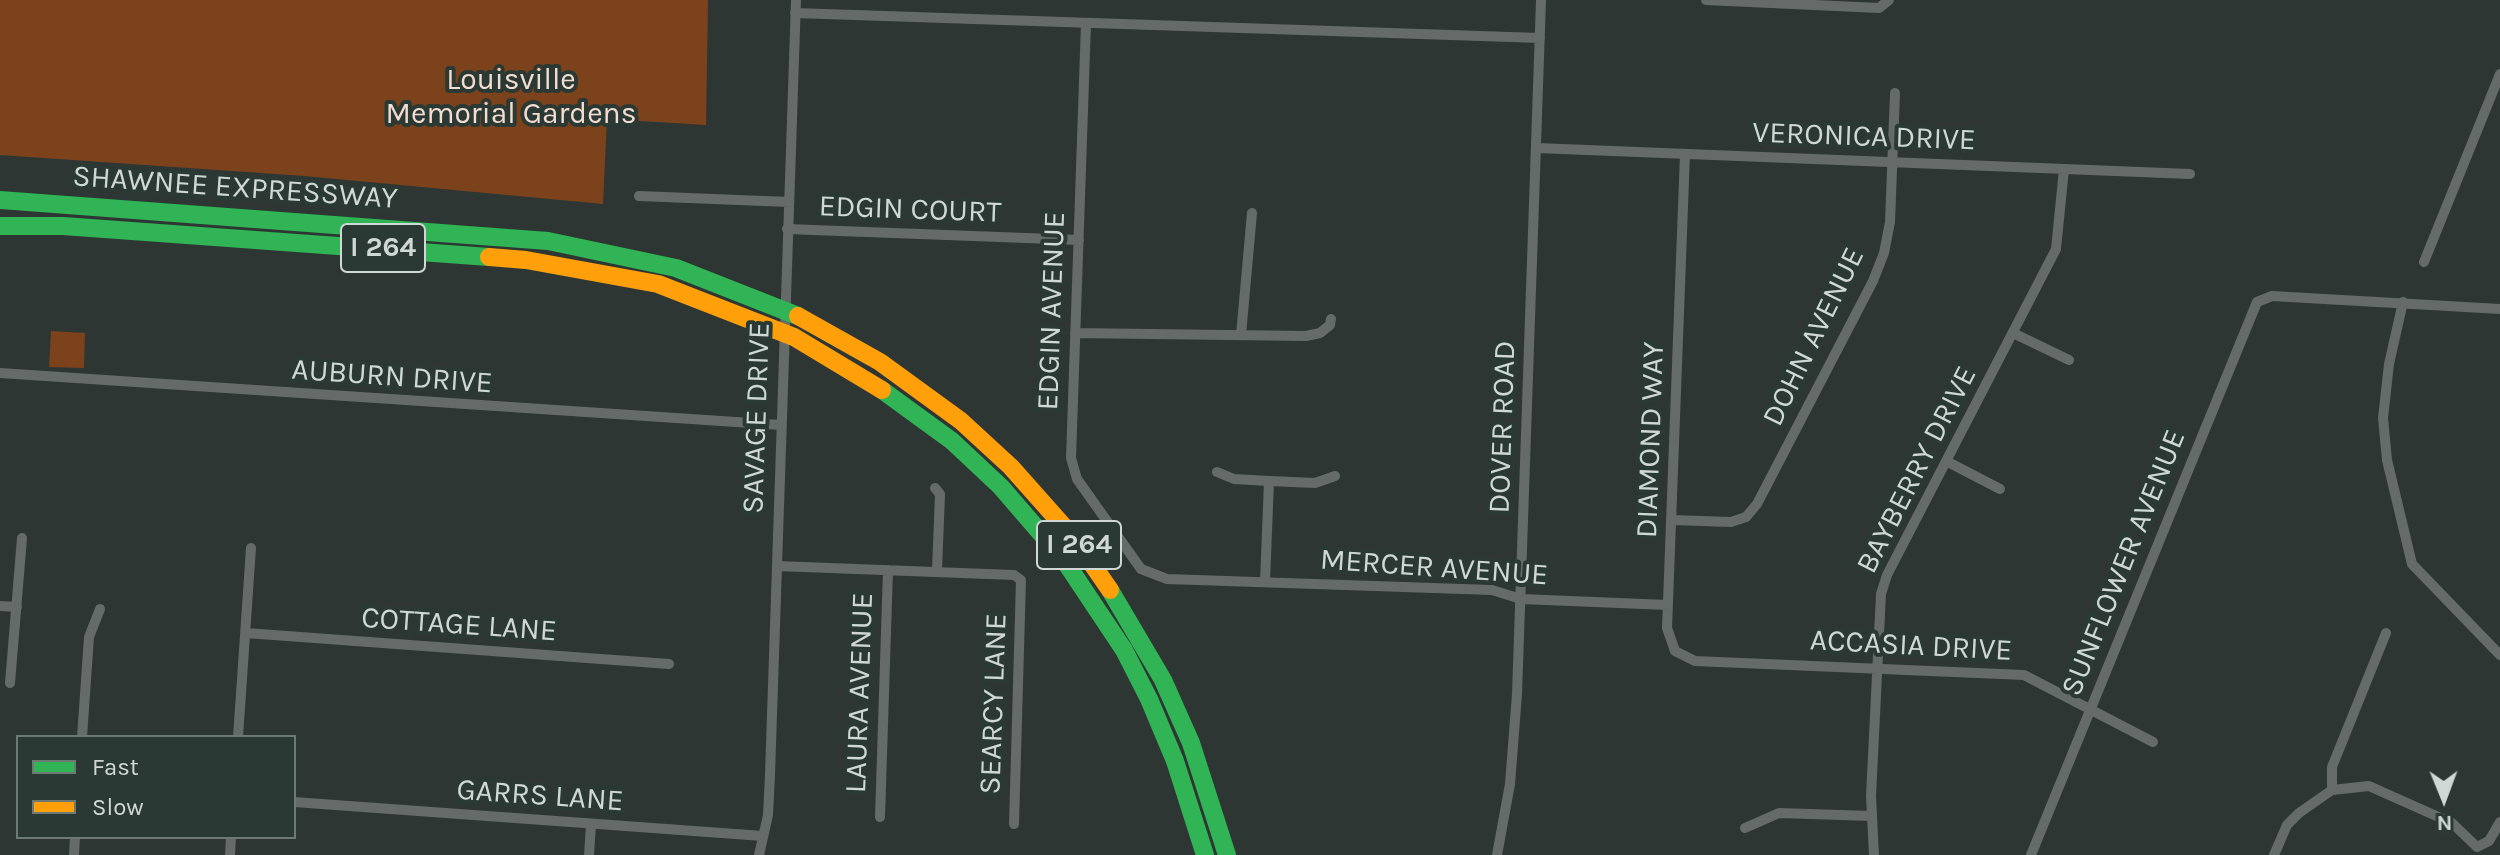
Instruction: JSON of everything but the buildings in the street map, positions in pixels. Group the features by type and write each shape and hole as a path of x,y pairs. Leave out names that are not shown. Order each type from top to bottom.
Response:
{"highway":[{"name":"SHAWNEE EXPRESSWAY","path":"0,200 548,241 676,268 758,297 816,324 890,368 961,421 1011,467 1074,538 1131,620 1163,680 1191,743 1227,855"},
{"name":"SHAWNEE EXPRESSWAY","path":"0,226 63,226 526,260 658,284 758,321 815,348 899,400 952,441 1001,487 1064,560 1117,638 1149,699 1175,761 1205,855"}],"street":[{"name":"SAVAGE DRIVE","path":"763,836 768,802 796,0"},
{"name":"DOVER ROAD","path":"1497,855 1513,754 1521,599 1541,0"},
{"path":"1706,0 1888,3"},
{"path":"795,13 1540,38"},
{"name":"EDGIN AVENUE","path":"1086,23 1073,470 1132,558 1150,575"},
{"path":"2424,262 2500,74"},
{"name":"DOHN AVENUE","path":"1672,520 1731,522 1746,517 1757,504 1879,269 1889,235 1895,93"},
{"name":"VERONICA DRIVE","path":"1537,148 2190,174"},
{"name":"DIAMOND WAY","path":"1685,154 1667,637 1679,654 1695,661 1747,663"},
{"name":"BAYBERRY DRIVE","path":"1874,855 1871,816 1876,668 1879,603 1884,583 2056,249 2064,169"},
{"path":"639,196 789,202"},
{"path":"1241,335 1252,213"},
{"name":"EDGIN COURT","path":"787,229 1079,240"},
{"name":"SUNFLOWER AVENUE","path":"2031,855 2254,307 2261,299 2269,297 2403,302"},
{"path":"2500,309 2403,302 2389,364 2383,418 2387,460 2412,564 2500,655"},
{"path":"1075,333 1315,335 1330,325 1331,319"},
{"path":"2013,333 2069,360"},
{"name":"AUBURN DRIVE","path":"0,373 781,425"},
{"path":"1946,461 2000,489"},
{"path":"1217,472 1234,479 1315,483 1335,476"},
{"path":"1265,582 1269,481"},
{"path":"777,566 937,571 940,494 935,488"},
{"path":"10,683 22,538"},
{"path":"238,735 251,548"},
{"name":"LAURA AVENUE","path":"880,817 888,570"},
{"name":"SEARCY LANE","path":"937,571 1014,575 1021,580 1014,824"},
{"name":"MERCER AVENUE","path":"1150,575 1167,579 1492,590 1521,599 1668,605"},
{"path":"0,606 17,607"},
{"path":"82,735 89,637 100,609"},
{"name":"COTTAGE LANE","path":"246,633 669,664"},
{"path":"2332,790 2332,767 2386,633"},
{"name":"ACCASIA DRIVE","path":"1747,663 2024,675 2153,742"},
{"path":"2274,855 2287,825 2332,790 2369,786 2452,823 2477,851 2489,841 2500,822"},
{"name":"GARRS LANE","path":"296,802 763,836"},
{"path":"1745,828 1779,813 1871,816"},
{"path":"589,855 591,824"},
{"path":"759,855 763,836"}],"green space":[{"name":"Louisville Memorial Gardens","path":"0,0 708,0 706,125 607,119 603,204 304,176 0,155"},
{"path":"51,331 85,333 84,368 49,367"}],"traffic: fast":[{"path":"0,200 548,241 676,268 798,316"},
{"path":"0,226 63,226 489,257"},
{"path":"882,390 952,441 1001,487 1064,560 1124,650 1149,699 1175,761 1205,855"},
{"path":"1110,590 1163,680 1191,743 1227,855"}],"traffic: slow":[{"path":"489,257 526,260 658,284 794,337 882,390"},
{"path":"798,316 880,362 961,421 1011,467 1074,538 1110,590"}]}
